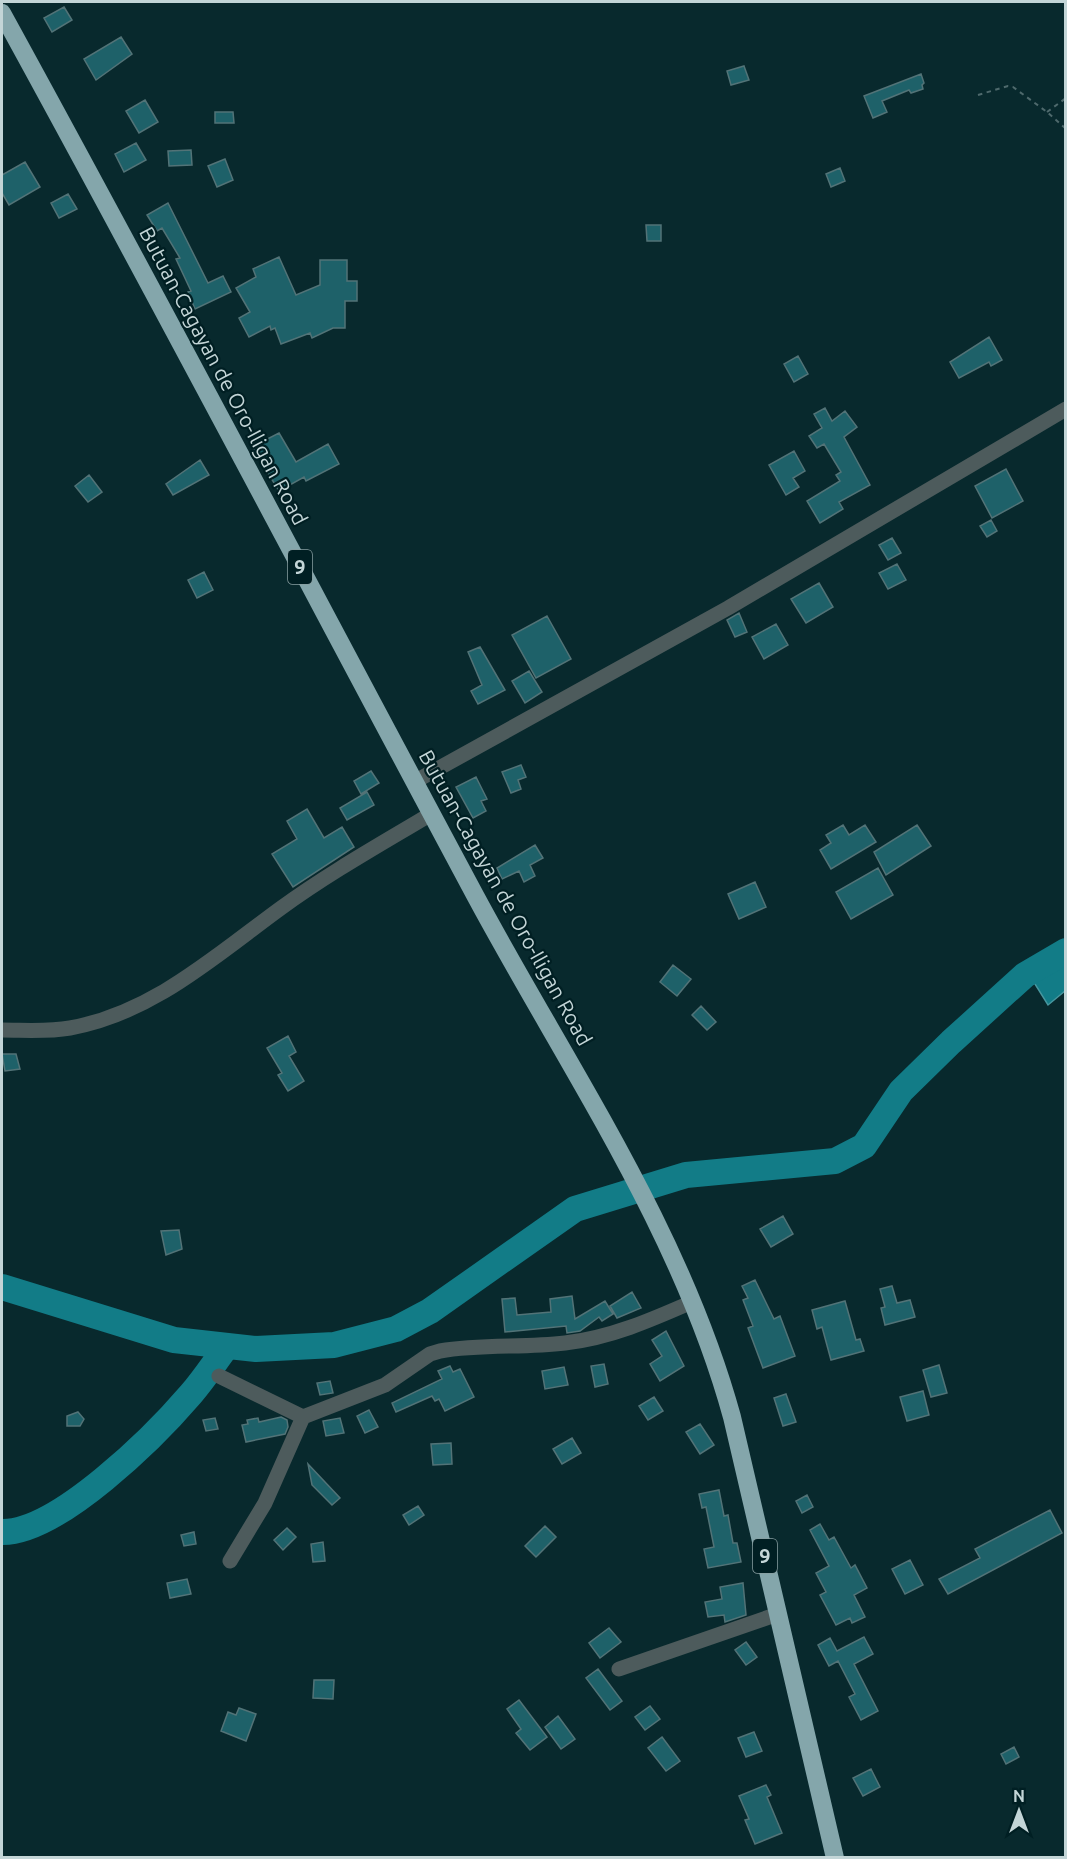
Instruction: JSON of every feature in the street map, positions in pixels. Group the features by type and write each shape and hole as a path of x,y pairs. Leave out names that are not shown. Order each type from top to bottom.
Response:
{"highway":[{"name":"Butuan-Cagayan de Oro-Iligan Road","path":"2,13 511,963 603,1119 677,1261 716,1357 732,1417 835,1857"}],"street":[{"path":"414,782 728,608 1065,409"},
{"path":"2,1030 50,1030 72,1027 137,1006 186,979 282,907 431,814"},
{"path":"230,1561 266,1503 303,1417 385,1385 430,1354 440,1351 564,1343 591,1339 644,1323 692,1302"},
{"path":"219,1376 303,1417"},
{"path":"619,1669 778,1614"}],"path":[{"path":"978,95 1008,86 1013,87 1047,112 1065,129"},
{"path":"1047,112 1065,98"}],"water":[{"path":"1065,943 1065,991 1048,1005 1025,968"}],"building":[{"path":"64,7 72,20 52,32 44,18"},
{"path":"121,37 132,54 96,80 84,59"},
{"path":"744,66 749,80 731,85 727,71"},
{"path":"921,74 923,89 911,93 909,90 882,101 887,112 873,118 864,96"},
{"path":"145,100 158,122 139,133 126,111"},
{"path":"215,112 233,112 234,123 215,123"},
{"path":"136,143 146,160 124,172 115,154"},
{"path":"191,150 192,165 169,166 168,151"},
{"path":"225,159 233,180 217,187 208,166"},
{"path":"25,162 40,187 9,205 2,193 2,175"},
{"path":"840,168 845,181 831,187 826,174"},
{"path":"68,194 77,209 59,218 51,203"},
{"path":"168,203 208,283 223,276 231,292 195,309 188,292 191,291 176,259 180,258 162,228 157,231 147,215"},
{"path":"646,225 661,225 661,241 647,241"},
{"path":"279,257 296,295 320,285 320,260 347,260 347,281 357,281 357,301 345,301 345,328 333,328 312,338 310,333 281,344 275,328 271,330 270,326 249,337 239,318 250,312 236,288 256,277 253,269"},
{"path":"989,337 1002,360 991,366 989,362 959,378 950,362"},
{"path":"798,356 808,374 794,382 784,364"},
{"path":"825,408 832,421 845,411 857,427 844,437 870,485 839,502 843,509 820,523 807,501 840,481 836,475 841,472 824,444 817,448 809,436 822,428 814,414"},
{"path":"279,433 296,462 328,444 339,464 306,481 304,477 279,491 252,447"},
{"path":"794,451 805,471 793,478 799,487 786,495 769,465"},
{"path":"200,460 209,475 173,495 166,484"},
{"path":"1006,469 1023,501 992,518 975,486"},
{"path":"89,475 102,492 88,502 75,486"},
{"path":"991,520 997,531 987,537 980,526"},
{"path":"892,538 901,553 888,560 879,545"},
{"path":"897,564 906,580 888,589 879,573"},
{"path":"204,572 213,590 197,598 188,580"},
{"path":"819,583 833,607 806,623 791,599"},
{"path":"739,613 747,632 735,637 727,620"},
{"path":"547,616 571,659 536,678 512,635"},
{"path":"776,624 788,645 764,659 752,637"},
{"path":"480,647 505,690 478,704 471,691 482,685 468,652"},
{"path":"529,671 542,692 525,703 512,681"},
{"path":"521,765 526,777 518,780 521,789 511,793 502,772"},
{"path":"371,771 379,783 361,794 354,781"},
{"path":"476,777 487,799 481,801 486,811 473,818 456,787"},
{"path":"367,792 374,805 347,820 340,808"},
{"path":"307,809 324,838 342,827 354,847 293,887 272,854 297,839 287,821"},
{"path":"843,825 849,835 865,825 876,842 831,869 820,850 831,843 826,835"},
{"path":"917,825 931,846 886,875 874,852"},
{"path":"535,845 543,858 530,865 535,876 524,882 519,871 502,879 497,868"},
{"path":"878,868 893,895 851,919 836,892"},
{"path":"755,882 766,907 739,919 728,894"},
{"path":"673,965 691,979 677,996 660,982"},
{"path":"701,1006 716,1022 707,1030 692,1015"},
{"path":"288,1036 296,1052 289,1056 304,1081 288,1091 278,1075 282,1073 267,1048"},
{"path":"2,1054 16,1054 20,1069 5,1071"},
{"path":"783,1216 793,1234 771,1247 760,1229"},
{"path":"179,1230 182,1249 166,1255 161,1231"},
{"path":"755,1280 774,1319 780,1316 795,1356 763,1368 748,1328 753,1326 743,1300 748,1298 742,1286"},
{"path":"892,1286 897,1303 910,1300 915,1317 885,1325 881,1308 885,1307 880,1289"},
{"path":"632,1292 641,1308 617,1318 610,1306"},
{"path":"572,1296 575,1319 605,1301 613,1314 602,1321 599,1317 580,1331 567,1333 566,1326 505,1332 502,1299 515,1298 517,1315 551,1312 550,1299"},
{"path":"845,1301 856,1340 860,1339 864,1351 831,1360 822,1327 817,1329 812,1310"},
{"path":"666,1331 684,1366 660,1381 650,1364 662,1356 652,1340"},
{"path":"604,1364 608,1384 595,1387 591,1366"},
{"path":"939,1365 947,1393 931,1397 923,1370"},
{"path":"450,1366 453,1372 460,1369 474,1397 445,1411 439,1399 435,1401 432,1396 396,1412 392,1403 442,1379 438,1371"},
{"path":"564,1367 568,1385 545,1389 542,1371"},
{"path":"330,1381 333,1393 320,1395 317,1383"},
{"path":"923,1391 929,1415 907,1421 900,1397"},
{"path":"786,1394 796,1422 783,1426 774,1398"},
{"path":"654,1397 663,1411 648,1420 639,1406"},
{"path":"369,1410 378,1427 365,1433 357,1416"},
{"path":"78,1412 84,1419 80,1426 67,1426 67,1416"},
{"path":"281,1417 287,1420 288,1427 285,1434 246,1442 242,1425 248,1424 247,1420 258,1418 259,1422"},
{"path":"215,1418 218,1429 206,1431 203,1420"},
{"path":"340,1418 344,1433 326,1436 323,1421"},
{"path":"700,1424 714,1445 700,1454 686,1432"},
{"path":"572,1438 581,1453 562,1464 553,1449"},
{"path":"451,1443 452,1464 433,1465 431,1444"},
{"path":"308,1464 340,1498 332,1505 312,1485"},
{"path":"719,1490 724,1516 728,1515 733,1543 737,1543 741,1562 708,1568 704,1549 714,1547 706,1507 702,1508 699,1494"},
{"path":"807,1495 813,1507 802,1513 796,1501"},
{"path":"418,1506 424,1515 409,1525 403,1515"},
{"path":"1050,1510 1062,1533 948,1594 939,1579 980,1558 975,1549"},
{"path":"820,1524 829,1540 834,1537 851,1568 855,1565 867,1588 854,1595 865,1617 852,1623 850,1618 836,1625 820,1595 826,1592 816,1573 829,1566 810,1530"},
{"path":"545,1526 556,1537 536,1557 525,1546"},
{"path":"287,1528 296,1537 283,1550 274,1540"},
{"path":"194,1532 196,1544 184,1546 181,1535"},
{"path":"323,1542 325,1561 313,1562 311,1544"},
{"path":"910,1560 923,1585 905,1594 892,1569"},
{"path":"187,1579 191,1594 170,1598 167,1583"},
{"path":"743,1583 746,1615 725,1622 724,1615 708,1617 705,1602 722,1599 720,1587"},
{"path":"609,1628 621,1642 600,1658 589,1643"},
{"path":"864,1637 873,1654 854,1664 878,1711 861,1720 849,1697 855,1694 838,1661 829,1666 818,1645 830,1638 837,1651"},
{"path":"746,1642 757,1657 746,1665 735,1650"},
{"path":"598,1669 622,1701 610,1710 586,1678"},
{"path":"314,1680 334,1680 333,1699 313,1698"},
{"path":"519,1700 547,1737 530,1750 516,1733 521,1729 507,1709"},
{"path":"650,1706 660,1719 645,1730 635,1717"},
{"path":"239,1708 256,1714 246,1741 221,1731 228,1712 236,1715"},
{"path":"558,1716 575,1739 561,1749 545,1727"},
{"path":"754,1732 762,1751 746,1757 738,1738"},
{"path":"662,1737 680,1761 666,1771 648,1748"},
{"path":"1014,1747 1019,1757 1006,1764 1001,1754"},
{"path":"871,1769 880,1787 863,1796 853,1778"},
{"path":"766,1785 771,1795 767,1797 782,1833 755,1844 745,1820 749,1819 739,1796"}],"waterway":[{"path":"2,1287 174,1340 256,1349 334,1345 396,1329 430,1311 575,1209 686,1175 835,1161 864,1146 901,1091 951,1042 1025,975 1066,951"},
{"path":"2,1532 25,1528 50,1517 104,1479 175,1412 227,1346"}]}
